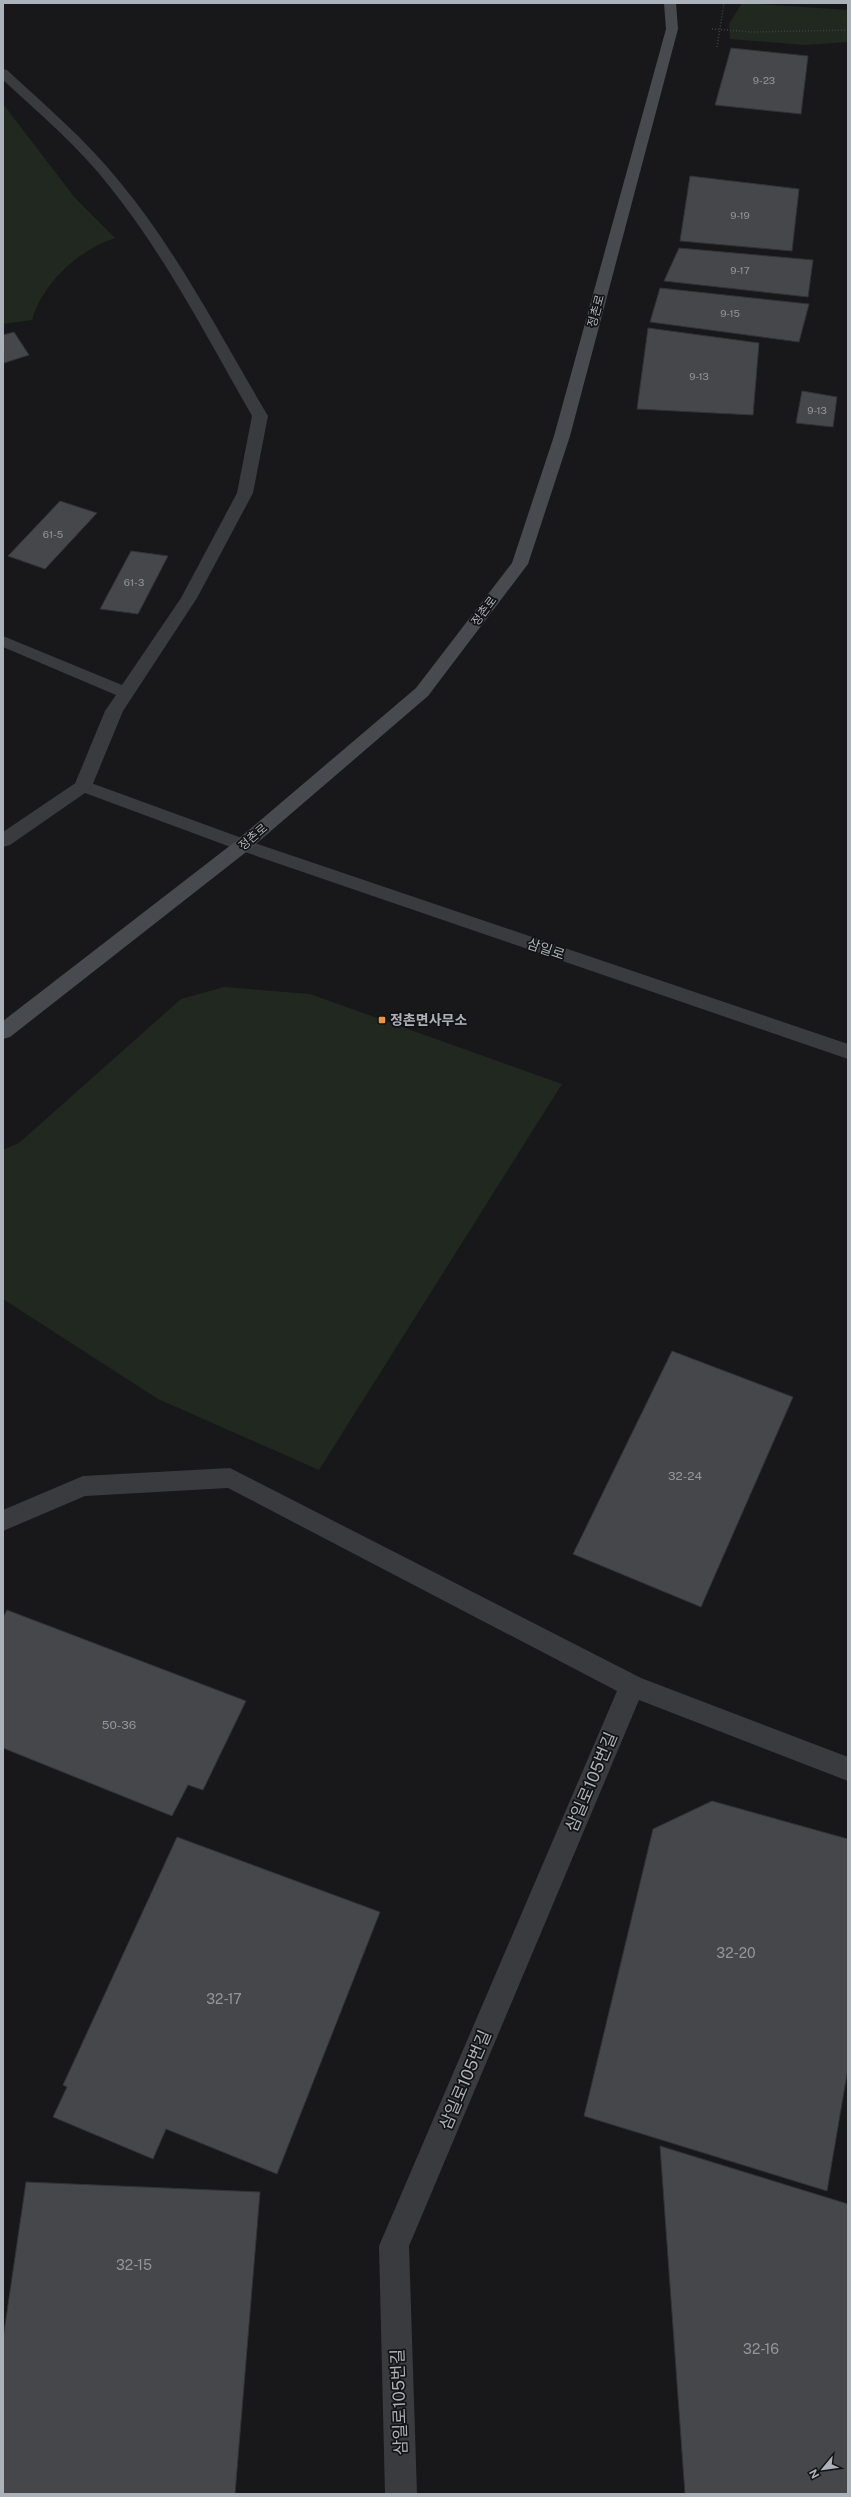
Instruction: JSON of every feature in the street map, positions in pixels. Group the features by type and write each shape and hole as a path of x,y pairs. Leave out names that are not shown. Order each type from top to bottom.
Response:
{"main road":[{"name":"정촌로","path":"3,1032 244,845 422,692 520,564 562,436 672,29 670,3"}],"street":[{"path":"3,73 76,141 115,184 171,263 260,416 245,493 189,598 114,712 82,786 3,841"},
{"path":"3,641 126,693"},
{"name":"삼일로","path":"82,786 244,845 848,1052"},
{"path":"3,1522 83,1486 230,1478 632,1686 848,1769"},
{"name":"삼일로105번길","path":"401,2494 394,2246 632,1686"}],"path":[{"path":"717,47 720,20 724,3"},
{"path":"672,29 720,29 752,32 848,30"}],"shaded area":[{"path":"742,3 848,10 848,42 805,45 730,39 729,24"},
{"path":"3,104 75,198 115,238 88,251 64,269 45,293 37,306 32,320 3,324"},
{"path":"224,987 310,994 562,1084 319,1470 158,1399 3,1299 3,1150 19,1143 181,999"}],"building":[{"path":"731,48 808,56 801,114 715,105"},
{"path":"690,176 799,189 792,251 680,241"},
{"path":"679,248 813,260 808,297 664,281"},
{"path":"660,288 809,304 799,342 650,322"},
{"path":"648,328 759,343 753,415 637,409"},
{"path":"14,332 29,355 4,363 3,335"},
{"path":"802,391 837,397 833,427 796,423"},
{"path":"60,501 97,513 45,569 8,556"},
{"path":"131,551 168,556 138,614 100,609"},
{"path":"672,1351 793,1397 701,1607 573,1554"},
{"path":"7,1610 246,1701 203,1790 188,1785 172,1816 3,1748 3,1617"},
{"path":"712,1801 848,1839 848,2068 827,2191 584,2116 653,1829"},
{"path":"177,1837 380,1912 277,2174 166,2129 153,2159 53,2117 67,2087 63,2085"},
{"path":"660,2146 848,2204 848,2494 685,2494"},
{"path":"26,2182 260,2192 235,2494 3,2494 3,2339"}],"place":[{"name":"정촌면사무소","path":"382,1020"}]}
